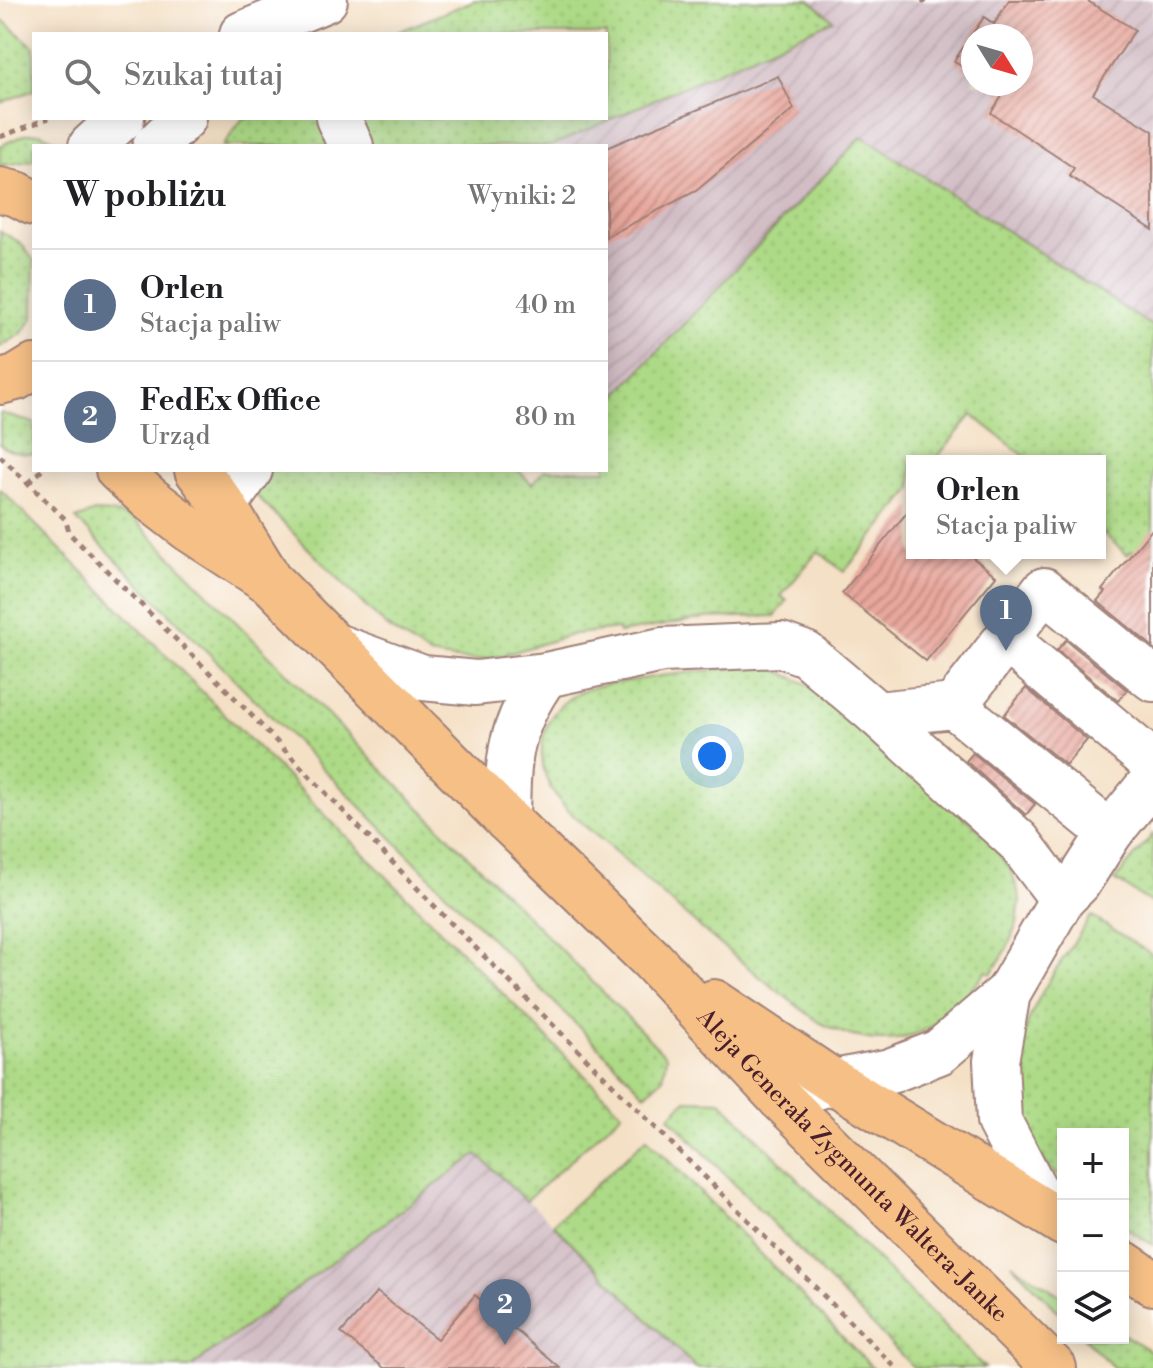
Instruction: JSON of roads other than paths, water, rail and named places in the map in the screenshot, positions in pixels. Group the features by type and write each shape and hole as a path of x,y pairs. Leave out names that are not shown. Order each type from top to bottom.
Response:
{"main road":[{"name":"Aleja Generała Zygmunta Waltera-Janke","path":"120,472 179,522 273,584 507,820 652,960 780,1098 1054,1368"},
{"name":"Aleja Generała Zygmunta Waltera-Janke","path":"198,472 224,506 273,584"},
{"name":"Aleja Generała Zygmunta Waltera-Janke","path":"652,960 834,1082 1055,1218"},
{"path":"1129,1267 1153,1283"}],"street":[{"path":"248,32 297,16"},
{"path":"93,144 120,120"},
{"path":"157,144 182,120"},
{"path":"339,120 350,144"},
{"path":"224,506 249,472"},
{"path":"954,706 1044,590 1153,679"},
{"path":"1006,639 1153,763"},
{"path":"333,645 423,678 476,683 546,675 662,650 781,645 806,654 1018,841 1062,899"},
{"path":"507,820 508,762 515,731 527,701 546,675"},
{"path":"877,714 954,706 1110,833"},
{"path":"780,1098 834,1082 890,1071 939,1052 1008,993 1062,899 1078,883 1110,833 1153,780"},
{"path":"1008,993 996,1061 999,1121 1055,1218"}],"place":[{"name":"Orlen","path":"1006,651"},
{"name":"FedEx Office","path":"505,1345"}]}
